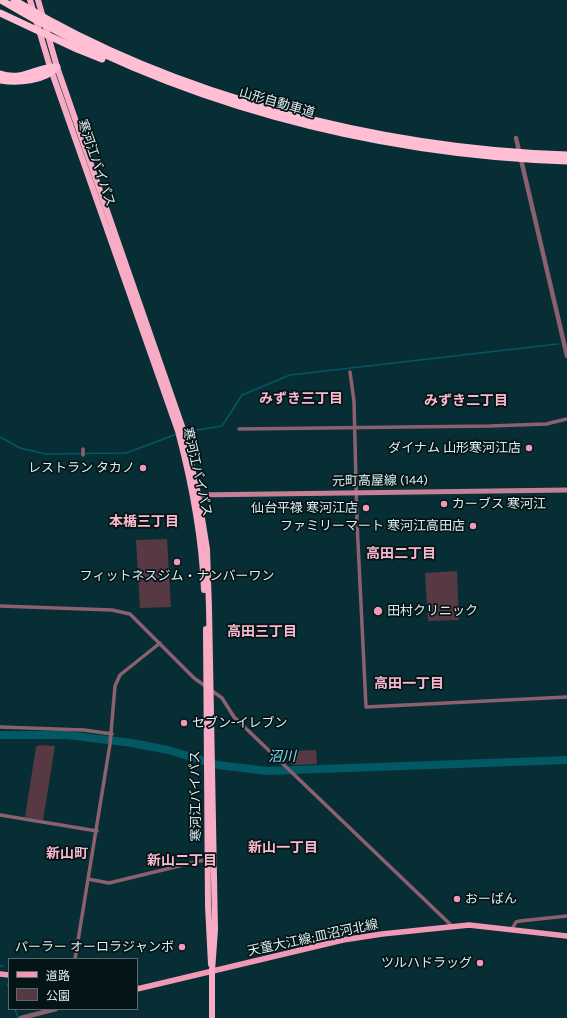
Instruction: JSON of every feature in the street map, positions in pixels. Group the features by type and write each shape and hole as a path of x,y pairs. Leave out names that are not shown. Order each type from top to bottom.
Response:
{"highway":[{"name":"山形自動車道","path":"1,0 27,16 108,57 150,74 238,105 328,126 567,161"},
{"name":"山形自動車道","path":"14,0 50,20 111,50 200,86 316,123"},
{"name":"寒河江バイパス","path":"30,0 181,433 207,549 210,750 208,859 209,951 212,971"},
{"name":"寒河江バイパス","path":"38,0 53,69"},
{"path":"0,14 56,40 106,60 150,74"},
{"path":"0,74 18,76 53,69"},
{"path":"0,80 21,81 53,69"},
{"name":"山形自動車道","path":"527,156 567,154"},
{"name":"寒河江バイパス","path":"210,773 215,930 212,971 212,1018"}],"main road":[{"name":"元町高屋線 (144)","path":"196,495 567,490"},
{"name":"天童大江線;皿沼河北線","path":"138,989 359,937 452,926 480,925 567,936"}],"street":[{"path":"516,138 567,356"},
{"path":"350,372 355,428 356,492 366,707 567,697"},
{"path":"239,429 546,424 567,419"},
{"path":"83,449 83,455"},
{"path":"0,606 122,611 130,614 194,678 222,698 234,717 289,768 452,926"},
{"path":"75,958 112,734 115,686 117,680 160,643"},
{"path":"0,727 84,730 112,734"},
{"path":"0,815 97,831"},
{"path":"88,880 109,883 208,859"},
{"path":"512,929 516,922 520,921 567,916"},
{"path":"21,1018 52,1010"}],"green space":[{"path":"167,539 171,607 140,608 136,540"},
{"path":"457,571 459,620 428,621 425,573"},
{"path":"39,745 55,746 43,820 25,817 36,747"},
{"path":"316,750 317,764 293,765 284,757 290,751"}],"waterway":[{"path":"185,432 222,426 242,395 290,375 558,344"},
{"path":"0,437 20,448 46,454 126,453 177,434"},
{"name":"沼川","path":"0,735 67,735 132,743 168,750 218,765 267,771 567,760"},
{"path":"15,1010 18,1018"}],"place":[{"name":"ダイナム 山形寒河江店","path":"529,448"},
{"name":"レストラン タカノ","path":"143,468"},
{"name":"カーブス 寒河江","path":"444,504"},
{"name":"仙台平禄 寒河江店","path":"366,508"},
{"name":"ファミリーマート 寒河江高田店","path":"473,526"},
{"name":"フィットネスジム・ナンバーワン","path":"177,562"},
{"name":"田村クリニック","path":"378,611"},
{"name":"セブン-イレブン","path":"184,723"},
{"name":"おーばん","path":"457,899"},
{"name":"パーラー オーロラジャンボ","path":"182,947"},
{"name":"ツルハドラッグ","path":"480,963"}],"district":[{"name":"みずき三丁目","path":"301,399"},
{"name":"みずき二丁目","path":"466,401"},
{"name":"本楯三丁目","path":"144,522"},
{"name":"高田二丁目","path":"401,554"},
{"name":"高田三丁目","path":"262,632"},
{"name":"高田一丁目","path":"409,684"},
{"name":"新山一丁目","path":"283,848"},
{"name":"新山町","path":"67,854"},
{"name":"新山二丁目","path":"182,861"}]}
